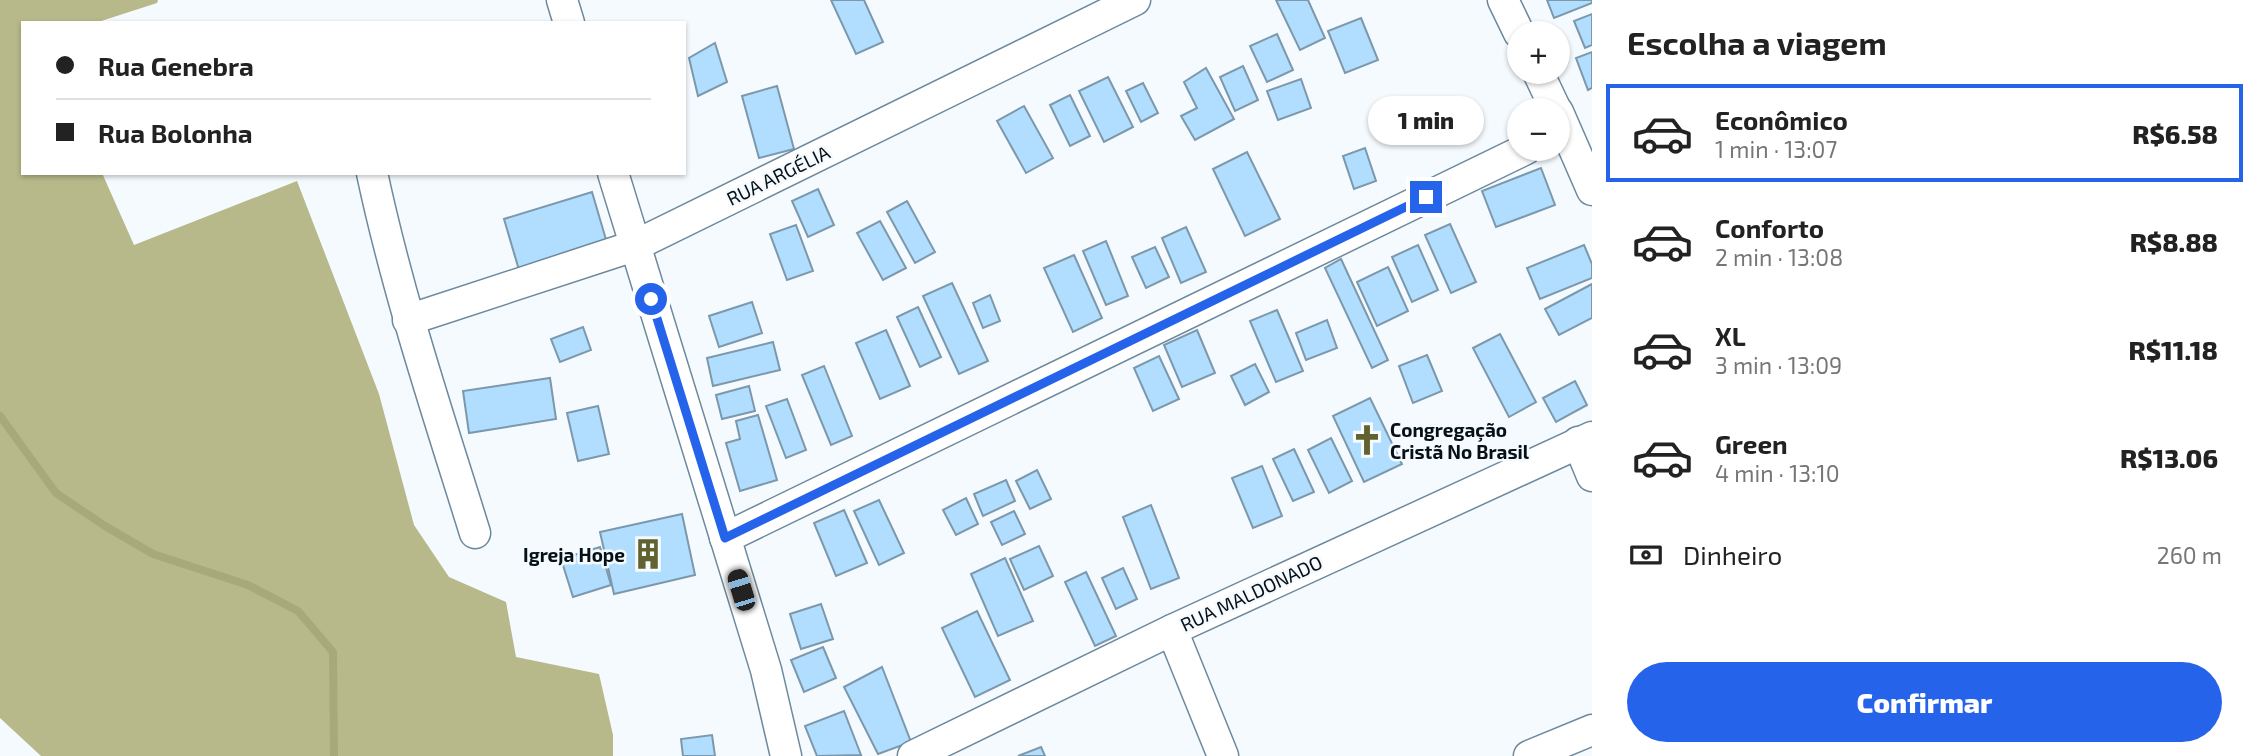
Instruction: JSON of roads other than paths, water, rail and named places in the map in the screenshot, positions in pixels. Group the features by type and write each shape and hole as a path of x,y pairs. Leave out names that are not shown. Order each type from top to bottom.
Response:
{"street":[{"path":"562,0 568,21"},
{"name":"RUA ARGÉLIA","path":"408,320 634,246 1135,0"},
{"path":"1503,0 1513,21"},
{"path":"1570,144 1592,190"},
{"path":"725,538 1507,158"},
{"path":"372,175 408,320 475,533"},
{"path":"614,175 765,670 786,756"},
{"path":"1585,440 1592,476"},
{"name":"RUA MALDONADO","path":"913,756 1172,630 1585,440"},
{"path":"1172,630 1223,756"},
{"path":"1529,756 1592,730"}],"waterway":[{"path":"0,416 56,493 105,526 153,554 248,585 298,611 333,652 334,756"}],"place":[{"name":"Congregação Cristã No Brasil","path":"1367,440"},
{"name":"Igreja Hope","path":"648,554"}]}
